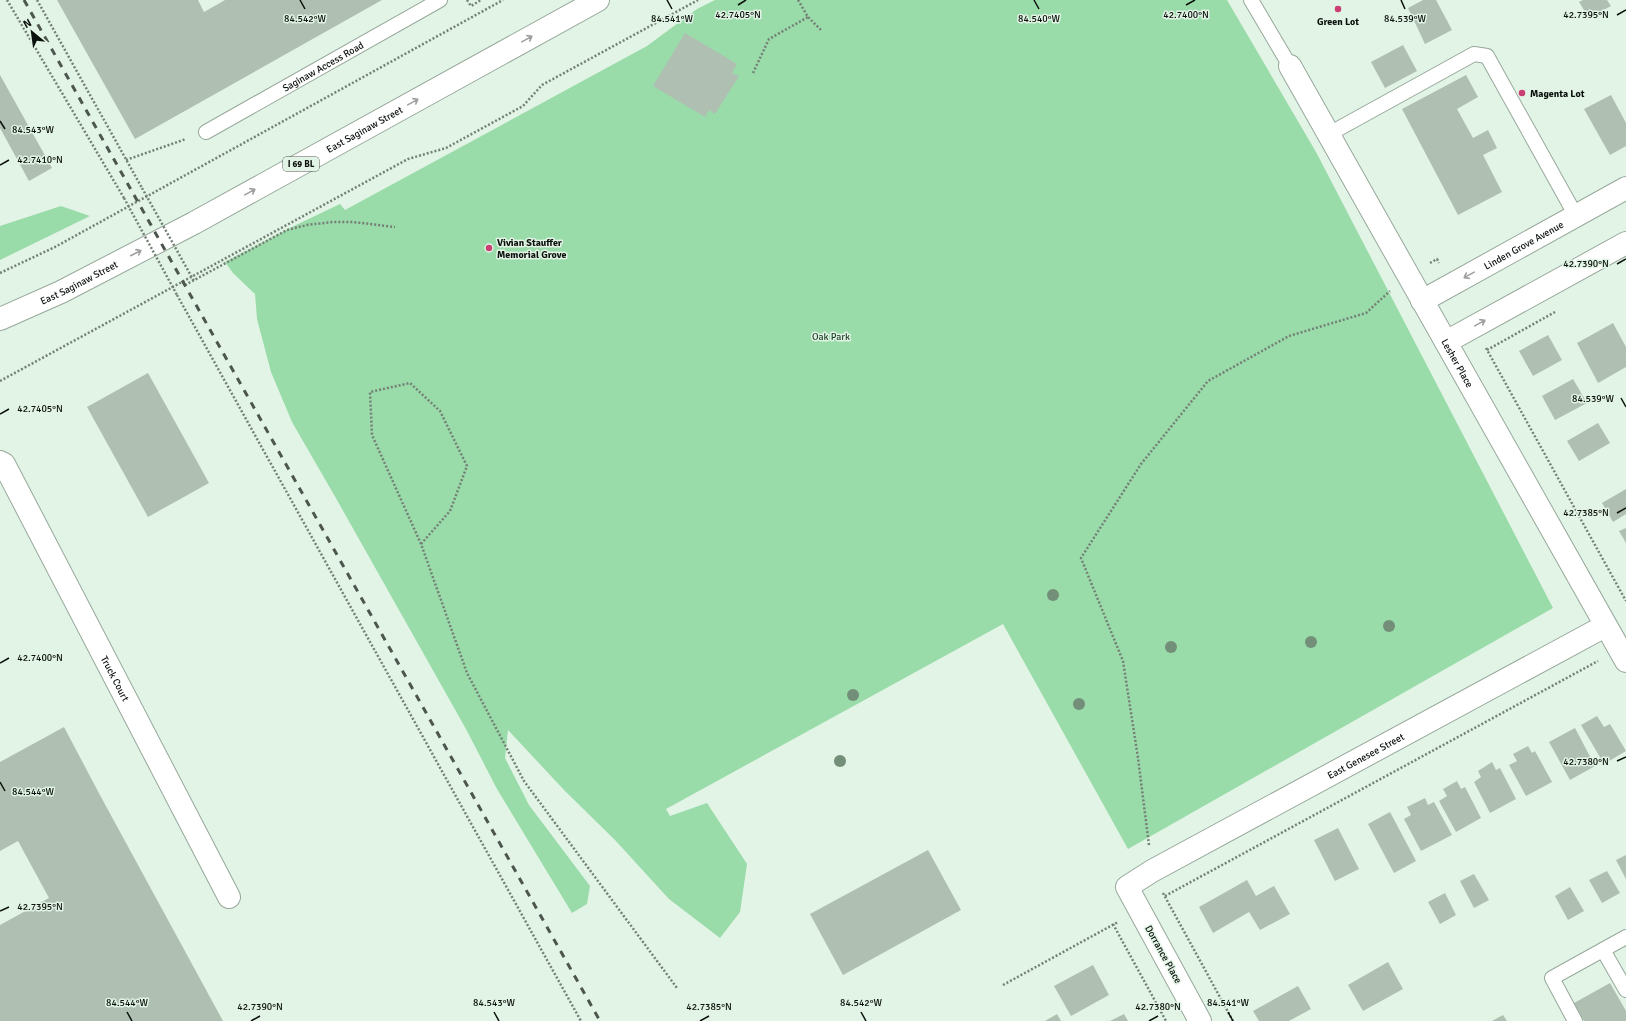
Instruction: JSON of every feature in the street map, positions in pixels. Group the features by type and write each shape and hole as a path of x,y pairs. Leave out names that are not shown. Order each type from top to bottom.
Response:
{"street":[{"name":"East Saginaw Street","path":"0,319 61,292 194,223 598,0"},
{"name":"Lesher Place","path":"1290,66 1622,655"},
{"name":"Linden Grove Avenue","path":"1422,302 1626,188"},
{"path":"1446,342 1626,243"},
{"name":"Truck Court","path":"0,462 4,464 229,897"},
{"name":"East Genesee Street","path":"1127,887 1152,871 1605,626"},
{"name":"Dorrance Place","path":"1127,887 1200,1021"}],"lane":[{"name":"Saginaw Access Road","path":"206,132 440,0"},
{"path":"1251,0 1290,66"},
{"path":"1328,134 1474,54 1487,56 1576,216"},
{"path":"1575,1021 1552,978 1626,937"},
{"path":"1603,950 1626,990"}],"path":[{"path":"7,0 124,198 581,1021"},
{"path":"37,0 194,280"},
{"path":"467,0 471,6 481,0"},
{"path":"0,273 62,243 503,0"},
{"path":"0,381 408,159 446,148 522,106 542,85 698,0"},
{"path":"798,0 808,17 822,31"},
{"path":"753,73 769,38 808,17"},
{"path":"126,160 206,132"},
{"path":"185,285 287,230 307,225 332,222 354,222 395,227"},
{"path":"1437,259 1451,285"},
{"path":"1233,1021 1152,871 1138,758 1123,661 1081,558 1141,464 1208,381 1289,336 1366,313 1408,276"},
{"path":"1474,326 1626,601"},
{"path":"420,544 450,511 467,466 440,411 410,383 370,392 372,435 420,544 467,673 524,781 677,988"},
{"path":"1003,985 1165,896 1622,655"},
{"path":"1113,924 1166,1021"}],"green space":[{"name":"Oak Park","path":"715,0 1227,0 1316,152 1553,608 1128,849 1003,624 666,809 670,816 707,803 747,864 740,912 720,938 669,899 615,840 565,791 508,730 505,758 529,805 590,886 587,904 572,913 497,789 466,729 292,422 271,372 257,319 255,294 233,273 225,262 340,204 345,210 647,46 697,9"},
{"path":"61,206 90,216 0,260 0,226"}],"building":[{"path":"57,0 198,0 204,12 225,0 382,0 135,139"},
{"path":"1423,0 1436,0 1452,30 1425,44 1408,8"},
{"path":"1583,0 1607,0 1611,6 1589,18 1579,2"},
{"path":"685,33 737,64 732,73 739,76 715,114 709,110 705,117 653,86"},
{"path":"1403,45 1417,71 1385,88 1371,62"},
{"path":"0,75 52,168 29,181 0,128"},
{"path":"1466,75 1478,97 1457,109 1473,138 1488,130 1497,148 1483,155 1502,192 1458,215 1402,109"},
{"path":"1611,95 1626,123 1626,146 1610,155 1584,109"},
{"path":"1613,323 1626,347 1626,367 1598,383 1577,343"},
{"path":"1548,335 1562,360 1533,376 1519,351"},
{"path":"148,373 209,483 148,517 87,407"},
{"path":"1573,379 1587,403 1555,420 1542,396"},
{"path":"1598,423 1610,443 1579,461 1567,441"},
{"path":"1626,489 1626,514 1613,522 1602,503"},
{"path":"1626,528 1626,543 1619,531"},
{"path":"1597,716 1604,727 1610,724 1626,751 1604,764 1581,725"},
{"path":"64,727 223,1021 0,1021 0,925 49,898 18,841 0,851 0,762"},
{"path":"1575,728 1595,766 1570,780 1549,742"},
{"path":"1528,746 1532,753 1535,751 1552,782 1526,796 1509,765 1517,761 1513,754"},
{"path":"1492,762 1496,770 1500,768 1516,799 1490,813 1474,782 1481,777 1478,771"},
{"path":"1457,781 1461,789 1465,787 1481,818 1456,832 1439,801 1447,796 1443,789"},
{"path":"1425,798 1428,805 1434,802 1452,835 1421,851 1404,819 1411,815 1407,807"},
{"path":"1390,812 1416,861 1394,873 1368,824"},
{"path":"1338,828 1359,869 1335,881 1314,840"},
{"path":"928,850 961,910 843,975 810,914"},
{"path":"1626,855 1626,879 1616,860"},
{"path":"1607,871 1620,893 1602,903 1589,880"},
{"path":"1474,874 1489,900 1474,908 1460,881"},
{"path":"1247,880 1256,896 1274,886 1290,914 1260,930 1249,912 1213,933 1199,907"},
{"path":"1570,887 1584,911 1568,920 1555,896"},
{"path":"1445,893 1456,915 1440,924 1428,902"},
{"path":"1388,962 1403,989 1363,1011 1348,985"},
{"path":"1093,965 1109,995 1071,1016 1054,986"},
{"path":"1610,983 1626,1011 1626,1021 1584,1021 1574,1003"},
{"path":"1298,986 1311,1009 1289,1021 1259,1021 1253,1011"},
{"path":"1057,1014 1061,1021 1045,1021"},
{"path":"1124,1014 1128,1021 1110,1021"},
{"path":"1503,1015 1507,1021 1492,1021"}],"railway":[{"path":"24,0 600,1021"}],"place":[{"name":"Green Lot","path":"1338,9"},
{"name":"Magenta Lot","path":"1522,93"},
{"name":"Vivian Stauffer Memorial Grove","path":"489,248"}]}
